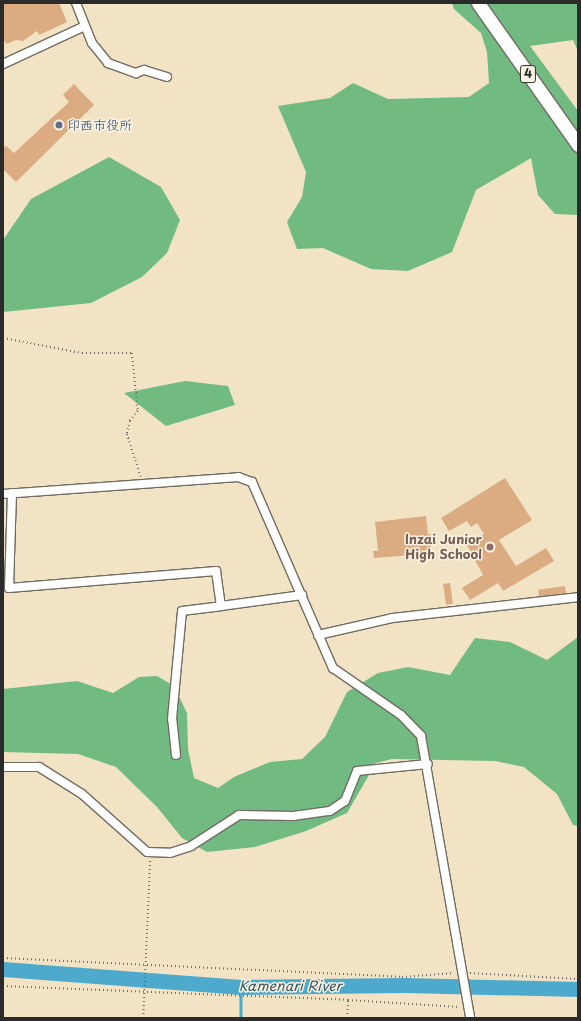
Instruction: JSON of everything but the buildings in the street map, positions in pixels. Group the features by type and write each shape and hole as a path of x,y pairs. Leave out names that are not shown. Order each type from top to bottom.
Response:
{"main road":[{"name":"4","path":"478,3 578,145"}],"street":[{"path":"76,3 92,43 108,63 136,73 144,70 167,77"},
{"path":"3,64 85,26"},
{"path":"3,494 247,478 257,492 333,668 413,726 421,736 428,764 461,972 470,1018"},
{"path":"12,494 9,588 216,571 220,606"},
{"path":"176,755 172,719 182,611 302,595"},
{"path":"318,635 386,619 578,597"},
{"path":"3,767 39,767 82,794 147,852 170,853 191,846 239,815 293,816 330,811 345,801 357,771 428,764"}],"path":[{"path":"3,338 82,353 132,353 138,412 130,421 127,434 144,484"},
{"path":"143,1018 150,852"},
{"path":"3,958 402,977 461,972 578,979"},
{"path":"3,986 144,994 348,1000 468,1008"},
{"path":"347,1018 348,1000"}],"green space":[{"path":"452,3 578,3 578,51 573,40 530,46 578,111 578,215 555,214 538,195 531,158 476,190 452,252 408,271 371,269 323,248 297,249 287,222 302,197 306,172 278,106 330,98 353,83 388,99 469,97 489,83 487,52 481,33 454,9"},
{"path":"109,157 161,187 180,220 167,253 142,277 91,303 3,312 3,240 31,199"},
{"path":"185,381 228,386 235,405 166,426 124,393"},
{"path":"578,637 578,826 573,825 557,794 524,767 495,761 392,759 376,763 347,813 306,831 255,847 207,852 182,838 157,807 116,767 78,754 3,752 3,689 77,681 113,693 139,677 157,676 174,686 187,713 188,749 194,778 218,788 234,777 270,762 302,759 325,737 347,692 378,673 408,667 450,675 475,638 510,642 547,660"}],"waterway":[{"name":"Kamenari River","path":"3,969 241,987 404,985 578,989"},
{"path":"241,987 241,1018"}],"place":[{"name":"印西市役所","path":"59,125"},
{"name":"Inzai Junior High School","path":"490,547"}]}
